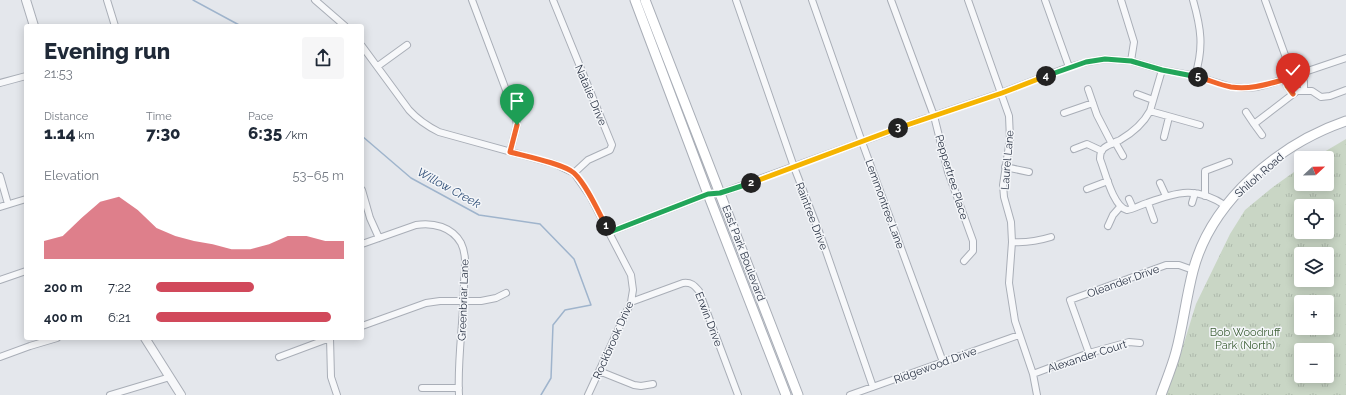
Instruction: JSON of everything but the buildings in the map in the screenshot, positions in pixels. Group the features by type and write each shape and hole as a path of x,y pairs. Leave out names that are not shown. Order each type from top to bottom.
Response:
{"main road":[{"name":"East Park Boulevard","path":"636,0 708,194 786,395"},
{"name":"East Park Boulevard","path":"646,0 798,395"},
{"name":"Shiloh Road","path":"1161,395 1176,353 1193,270 1208,234 1216,220 1226,206 1248,182 1272,162 1316,134 1346,121"}],"street":[{"path":"26,0 33,24"},
{"path":"107,0 114,24"},
{"path":"315,0 343,24"},
{"path":"472,0 515,114 517,125 510,152"},
{"name":"Natalie Drive","path":"552,0 612,145 610,150 588,160 574,173"},
{"name":"Raintree Drive","path":"736,0 873,387"},
{"name":"Lemmontree Lane","path":"812,0 862,142 943,362"},
{"name":"Peppertree Place","path":"891,0 934,116 948,172 973,241 973,251 964,261"},
{"name":"Laurel Lane","path":"968,0 1009,116 1010,139 1003,185 1004,197 1011,222 1012,242 1009,283 1013,314 1033,374 1037,395"},
{"path":"1045,0 1069,67"},
{"path":"1121,0 1134,42 1131,61"},
{"path":"1192,0 1197,13 1202,44 1195,76"},
{"path":"1265,0 1293,77"},
{"path":"378,66 407,46"},
{"name":"Rockbrook Drive","path":"364,48 417,119 439,132 555,164 574,173 590,196 631,275 633,290 631,302 588,395"},
{"path":"610,232 708,194 720,193 1086,62 1105,59 1131,61 1162,70 1195,76 1231,87 1244,88 1257,87 1293,77 1346,58"},
{"path":"1162,70 1150,112 1135,130 1102,151 1100,158 1116,201 1120,207 1127,210 1166,196 1182,193 1195,193 1215,199 1226,206"},
{"path":"1254,124 1298,92 1304,82 1301,74"},
{"path":"0,83 24,77"},
{"path":"1286,79 1287,86 1298,92 1312,91 1321,97 1330,96 1346,90"},
{"path":"1088,89 1093,103 1114,143 1123,156"},
{"path":"1137,94 1153,100"},
{"path":"1064,113 1093,103"},
{"path":"1150,112 1200,125"},
{"path":"1246,112 1262,135"},
{"path":"1164,137 1169,117"},
{"path":"1074,149 1087,144 1102,151"},
{"path":"1206,196 1205,171 1229,162"},
{"path":"1005,167 1029,172"},
{"path":"0,176 8,204"},
{"path":"1087,189 1108,181"},
{"path":"1160,183 1166,196"},
{"path":"1192,202 1195,193"},
{"path":"364,197 370,218 379,238"},
{"path":"1129,199 1132,208"},
{"path":"0,207 24,200"},
{"path":"1148,203 1154,220"},
{"path":"1108,226 1120,207"},
{"name":"Greenbriar Lane","path":"364,243 416,225 434,224 453,233 461,244 465,257 459,395"},
{"path":"1012,242 1035,242 1051,236"},
{"name":"Oleander Drive","path":"1089,354 1070,300 1166,265 1179,265 1193,270"},
{"path":"0,280 24,272"},
{"name":"Erwin Drive","path":"631,302 683,283 689,282 695,285 699,291 738,395"},
{"path":"364,325 426,303 440,301 482,300 496,298 506,293"},
{"name":"Ridgewood Drive","path":"850,395 1019,335"},
{"path":"0,357 50,340"},
{"path":"145,340 181,395"},
{"path":"279,357 325,340"},
{"path":"330,340 331,377 337,395"},
{"name":"Alexander Court","path":"1033,374 1089,354 1129,342 1140,343"},
{"path":"599,371 634,385 641,386 653,384"},
{"path":"110,395 170,377"},
{"path":"422,388 459,388"}],"green space":[{"name":"Bob Woodruff Park (North)","path":"1346,139 1346,395 1165,395 1179,359 1196,304 1230,234 1245,210 1294,172 1294,191 1334,191 1334,151 1326,151"}],"waterway":[{"name":"Willow Creek","path":"193,0 237,24"},
{"name":"Willow Creek","path":"364,138 411,178 479,215 540,224 574,259 591,305 565,310 553,325 551,378 541,395"}],"route":[{"path":"517,125 510,152 555,164 574,173 590,196 610,232 708,194 720,193 1086,62 1105,59 1131,61 1162,70 1195,76 1231,87 1257,87 1286,79 1287,86 1293,94"}]}
